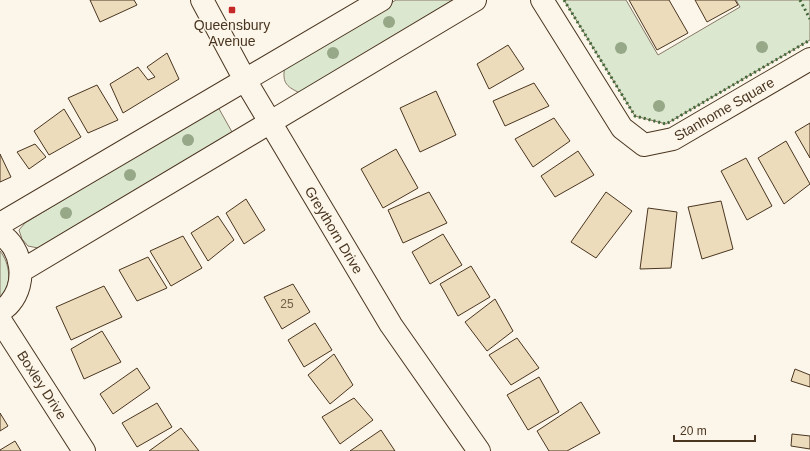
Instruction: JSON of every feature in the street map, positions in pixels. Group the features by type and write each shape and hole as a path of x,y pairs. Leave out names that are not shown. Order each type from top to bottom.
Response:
{"street":[{"name":"Greythorn Drive","path":"202,0 245,80 391,325 479,451"},
{"path":"0,224 381,0"},
{"path":"21,271 475,0"},
{"name":"Stanhome Square","path":"542,0 622,128 644,145 673,139 810,59"},
{"path":"0,234 12,246 18,258 21,271 18,288 10,303 0,312"},
{"name":"Boxley Drive","path":"0,320 84,451"}],"green space":[{"path":"396,0 453,0 300,93 288,86 284,79 285,65"},
{"path":"564,0 626,0 658,55 740,7 736,0 810,0 810,40 666,124 635,116"},
{"path":"218,107 232,132 38,248 28,246 22,239 19,230 25,223"},
{"path":"0,251 6,262 9,274 7,287 0,297"}],"building":[{"path":"90,0 134,0 137,5 100,22"},
{"path":"629,0 669,0 688,33 657,50"},
{"path":"695,0 735,0 738,5 707,22"},
{"path":"508,45 524,69 489,89 477,64"},
{"path":"167,53 179,79 123,113 110,84 138,67 148,80 155,77 147,67"},
{"path":"534,83 549,106 505,126 493,101"},
{"path":"97,85 118,120 88,133 68,98"},
{"path":"436,91 456,135 420,152 400,108"},
{"path":"64,109 81,137 49,155 34,131"},
{"path":"554,118 570,141 533,167 515,139"},
{"path":"810,123 810,158 795,132"},
{"path":"786,141 810,184 784,204 758,158"},
{"path":"35,144 46,157 29,169 17,152"},
{"path":"396,149 418,188 383,208 361,169"},
{"path":"578,151 594,175 555,197 541,176"},
{"path":"0,154 11,177 0,182"},
{"path":"746,158 772,206 747,220 721,171"},
{"path":"429,192 447,223 403,243 388,210"},
{"path":"606,192 632,211 596,258 571,242"},
{"path":"246,199 265,230 244,244 226,213"},
{"path":"721,201 733,249 702,259 688,207"},
{"path":"648,208 677,212 671,268 640,269"},
{"path":"218,216 234,240 208,261 191,233"},
{"path":"443,234 462,265 430,284 412,252"},
{"path":"183,236 202,268 171,286 150,251"},
{"path":"148,257 167,288 137,301 119,270"},
{"path":"471,266 490,297 458,316 440,284"},
{"path":"293,284 310,312 282,329 264,297"},
{"path":"104,286 122,317 71,340 56,307"},
{"path":"495,299 513,331 487,351 465,322"},
{"path":"315,323 332,350 304,367 288,340"},
{"path":"102,331 121,362 84,379 71,349"},
{"path":"517,338 539,368 511,385 489,355"},
{"path":"334,354 353,385 330,404 308,375"},
{"path":"137,368 150,388 113,414 100,394"},
{"path":"795,369 810,375 810,387 791,381"},
{"path":"539,377 559,412 528,430 507,395"},
{"path":"354,398 373,420 340,444 322,417"},
{"path":"581,402 600,433 567,451 549,451 537,431"},
{"path":"157,403 172,427 137,447 122,423"},
{"path":"0,413 8,426 0,431"},
{"path":"181,428 199,451 149,451"},
{"path":"381,430 395,451 350,451"},
{"path":"792,434 810,436 810,449 791,446"},
{"path":"15,441 21,451 0,451 0,450"}],"hedge":[{"path":"564,0 635,116 666,124 810,40"},
{"path":"800,0 810,19"}],"place":[{"name":"Queensbury Avenue","path":"232,10"}]}
